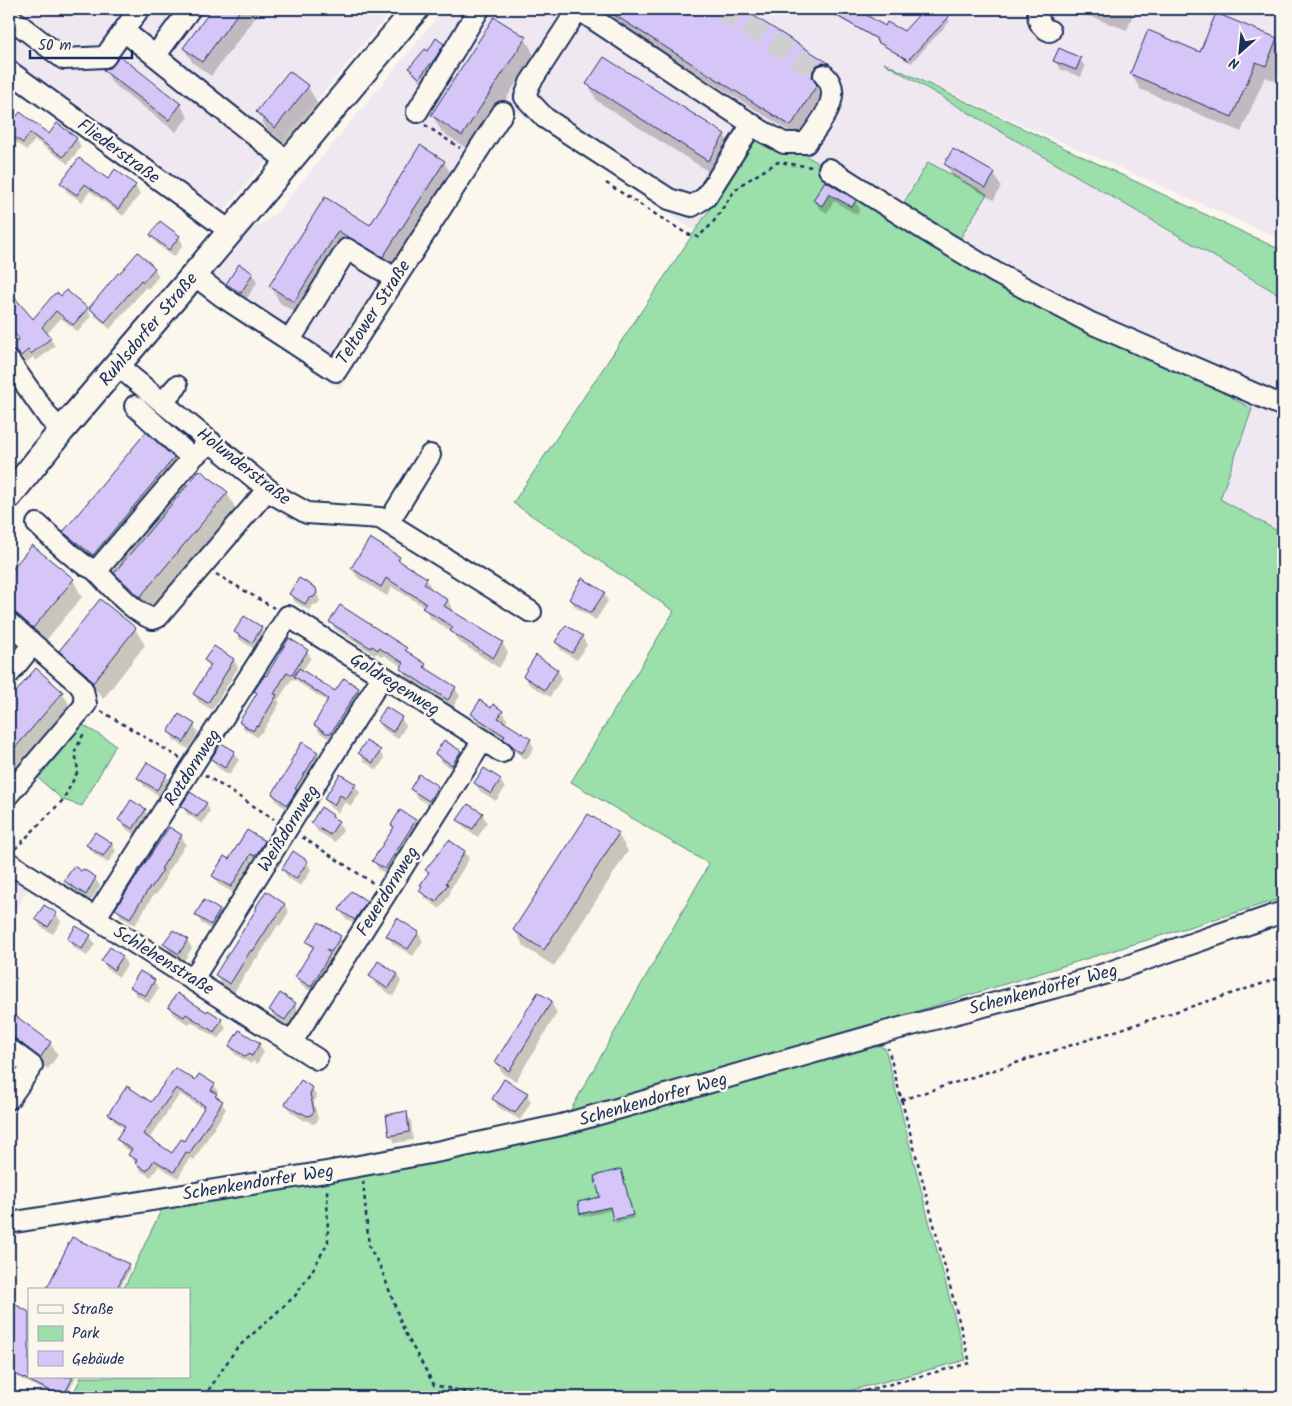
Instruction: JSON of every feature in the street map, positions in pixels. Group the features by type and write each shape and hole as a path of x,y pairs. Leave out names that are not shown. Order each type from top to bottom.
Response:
{"main road":[{"name":"Ruhlsdorfer Straße","path":"9,496 62,430 118,366 416,9"}],"street":[{"path":"9,16 64,59 105,57 139,9"},
{"path":"155,56 190,9"},
{"path":"417,112 479,9"},
{"path":"752,124 706,197 692,206 669,199 545,118 525,97 530,83 578,9 752,124 784,143 806,143 830,106 832,94 828,78 824,75"},
{"path":"1038,9 1040,24 1050,31"},
{"path":"124,31 288,162"},
{"name":"Fliederstraße","path":"9,71 230,231"},
{"name":"Teltower Straße","path":"194,275 223,297 336,370 503,112"},
{"path":"829,169 988,268 1091,323 1283,406"},
{"path":"290,340 347,249 395,278"},
{"path":"9,361 49,418 62,430"},
{"name":"Holunderstraße","path":"118,366 276,495 307,513 380,518 531,612"},
{"path":"163,402 177,386"},
{"path":"135,406 192,458"},
{"path":"95,570 98,570 192,458 211,442"},
{"path":"388,522 430,455"},
{"path":"38,524 84,566 95,570 132,606 152,619 158,617 268,489"},
{"name":"Goldregenweg","path":"288,616 502,752"},
{"name":"Rotdornweg","path":"96,917 288,616"},
{"path":"9,623 79,684 83,690 86,704 9,794"},
{"path":"9,674 33,644"},
{"name":"Weißdornweg","path":"193,979 382,676"},
{"name":"Feuerdornweg","path":"292,1042 483,740"},
{"name":"Schlehenstraße","path":"9,863 318,1059"},
{"name":"Schenkendorfer Weg","path":"9,1223 326,1172 561,1125 885,1032 1095,977 1283,912"},
{"path":"9,1049 32,1066 9,1099"}],"path":[{"path":"417,112 414,118 474,156"},
{"path":"606,183 687,234 698,237 712,224 742,184 778,162 829,169"},
{"path":"212,571 288,616"},
{"path":"96,716 100,711 192,766"},
{"path":"9,855 63,800 78,771 75,751 87,727"},
{"path":"901,1100 1283,978"},
{"path":"842,1397 970,1363 885,1032"},
{"path":"362,1165 369,1247 381,1268 405,1333 434,1385 487,1397"},
{"path":"204,1397 236,1349 295,1296 328,1242 326,1172"}],"shaded area":[{"path":"9,9 393,9 224,211 9,67"},
{"path":"444,9 1283,9 1283,240 890,66 1283,297 1283,534 1219,499 1252,409 762,131 695,231 515,111 340,389 198,295 251,230 275,214"},
{"path":"9,863 34,879 9,921"}],"green space":[{"path":"884,63 1283,251 1283,297"},
{"path":"762,131 900,209 928,162 987,194 958,242 1252,409 1220,499 1283,534 1283,898 565,1120 709,864 571,782 674,611 513,503"},
{"path":"83,725 116,745 82,806 63,800 38,778"},
{"path":"878,1034 882,1048 885,1048 966,1360 826,1397 72,1397 81,1378 190,1378 190,1288 124,1288 163,1206 354,1171"}],"building":[{"path":"212,9 241,9 202,62 183,48"},
{"path":"605,9 743,9 830,64 822,63 813,70 812,77 817,85 791,126"},
{"path":"825,9 856,9 885,26 887,22 904,31 924,9 941,9 949,17 908,60 876,41 877,39"},
{"path":"1216,13 1277,38 1266,66 1256,62 1232,117 1130,74 1148,30 1200,52"},
{"path":"494,17 526,37 462,136 431,115"},
{"path":"436,38 444,44 419,78 409,68 425,49 428,51"},
{"path":"1059,48 1081,58 1076,70 1053,61"},
{"path":"120,56 181,104 169,120 103,70 111,67"},
{"path":"604,57 725,134 708,161 586,84"},
{"path":"289,71 309,86 275,128 256,112"},
{"path":"20,112 49,134 57,123 77,138 63,157 30,133 23,143 9,133 9,127"},
{"path":"420,145 445,161 383,257 338,231 294,302 269,286 325,197 370,225"},
{"path":"953,149 995,173 986,188 944,164"},
{"path":"79,158 108,179 115,169 136,185 118,209 85,184 77,195 60,183"},
{"path":"825,181 856,200 852,207 829,194 822,206 813,200"},
{"path":"160,221 180,236 169,250 150,235"},
{"path":"138,252 155,268 143,282 141,280 105,322 89,308"},
{"path":"239,264 253,273 241,293 226,284"},
{"path":"66,290 88,308 73,325 56,311 42,327 51,338 31,354 28,350 21,356 12,345 19,339 9,326 9,291 33,319 54,294 58,293 61,296"},
{"path":"146,432 174,458 93,555 63,532"},
{"path":"200,470 228,492 140,597 114,573"},
{"path":"370,538 400,557 398,560 427,578 424,584 448,600 444,606 503,642 493,658 450,631 453,627 422,608 426,603 386,578 381,587 351,568"},
{"path":"32,545 74,579 33,628 17,614 9,611 9,573"},
{"path":"299,578 316,588 317,593 314,597 309,598 305,604 289,594"},
{"path":"582,578 605,592 591,613 569,599"},
{"path":"100,599 136,628 93,683 87,675 59,651"},
{"path":"340,605 407,648 405,650 426,664 424,667 456,687 448,700 400,669 404,663 379,648 378,650 372,646 371,648 329,622"},
{"path":"244,616 262,627 252,643 234,632"},
{"path":"566,625 583,636 572,653 555,642"},
{"path":"289,638 308,650 292,675 287,672 274,694 277,695 258,727 256,726 253,731 239,722 257,693 254,691 266,676"},
{"path":"214,646 234,659 208,703 193,694 211,665 204,660"},
{"path":"536,655 558,670 545,690 523,676"},
{"path":"36,668 63,692 9,755 9,700"},
{"path":"299,668 335,691 344,678 359,688 331,733 326,733 314,725 328,699 294,676"},
{"path":"480,700 491,708 493,704 503,711 498,718 531,739 522,753 503,739 505,736 471,714"},
{"path":"386,707 402,717 393,732 377,721"},
{"path":"179,714 195,724 184,742 168,732"},
{"path":"444,740 461,751 452,765 435,754"},
{"path":"366,741 381,750 373,763 358,753"},
{"path":"302,742 318,752 287,805 272,794 292,763 290,762"},
{"path":"221,743 235,751 225,768 211,759"},
{"path":"147,762 167,774 157,790 137,778"},
{"path":"484,768 501,779 491,794 474,783"},
{"path":"340,774 356,784 346,799 340,795 334,805 324,799"},
{"path":"419,774 438,786 429,801 410,789"},
{"path":"190,792 207,803 197,817 181,806"},
{"path":"131,800 146,809 133,829 118,820"},
{"path":"468,804 483,813 473,829 457,820"},
{"path":"321,807 339,821 330,835 311,823"},
{"path":"400,810 416,820 385,869 372,861 394,827 391,825"},
{"path":"588,814 619,833 544,950 513,930"},
{"path":"169,827 182,835 161,869 163,870 130,918 115,909"},
{"path":"247,830 265,841 255,856 251,854 231,887 212,876 224,856 229,859"},
{"path":"95,832 112,843 103,856 86,845"},
{"path":"449,840 465,851 446,883 448,884 436,902 419,891 422,886 420,885 429,872 425,870"},
{"path":"293,851 308,861 296,879 282,869"},
{"path":"74,866 96,877 86,895 64,881"},
{"path":"266,891 285,904 253,951 251,950 230,984 215,975"},
{"path":"351,891 367,901 355,920 339,910"},
{"path":"204,900 220,910 211,925 195,915"},
{"path":"44,905 57,913 48,927 35,919"},
{"path":"397,918 419,932 408,949 386,936"},
{"path":"319,922 341,936 331,952 326,949 330,954 311,987 295,977 314,946 306,942"},
{"path":"76,926 91,935 82,949 67,939"},
{"path":"173,930 188,939 179,954 163,944"},
{"path":"110,947 123,956 114,970 101,961"},
{"path":"378,961 398,974 388,989 369,976"},
{"path":"140,971 155,980 145,996 130,987"},
{"path":"538,992 552,1001 509,1071 495,1062"},
{"path":"177,993 222,1019 214,1032 186,1014 184,1017 168,1007"},
{"path":"280,993 296,1003 285,1020 269,1010"},
{"path":"9,1011 51,1042 40,1058 16,1039 9,1037"},
{"path":"239,1030 260,1043 252,1056 248,1054 246,1057 229,1046"},
{"path":"175,1068 195,1080 199,1074 215,1084 211,1090 217,1094 215,1096 223,1101 189,1154 186,1152 174,1172 154,1160 147,1171 135,1163 137,1160 128,1155 132,1149 116,1139 125,1126 108,1114 127,1086 151,1102","holes":["176,1088 205,1106 184,1141 181,1139 172,1153 143,1134"]},
{"path":"504,1079 528,1093 515,1113 492,1099"},
{"path":"301,1080 313,1088 310,1094 314,1111 311,1115 307,1116 285,1104"},
{"path":"407,1111 409,1132 389,1136 386,1115"},
{"path":"621,1169 633,1215 613,1220 610,1207 580,1214 578,1202 600,1197 594,1176"},
{"path":"72,1237 129,1264 117,1288 47,1288"},
{"path":"9,1301 28,1311 28,1378 72,1378 63,1397 9,1371"}],"tunnel":[{"path":"721,9 824,75"}]}
